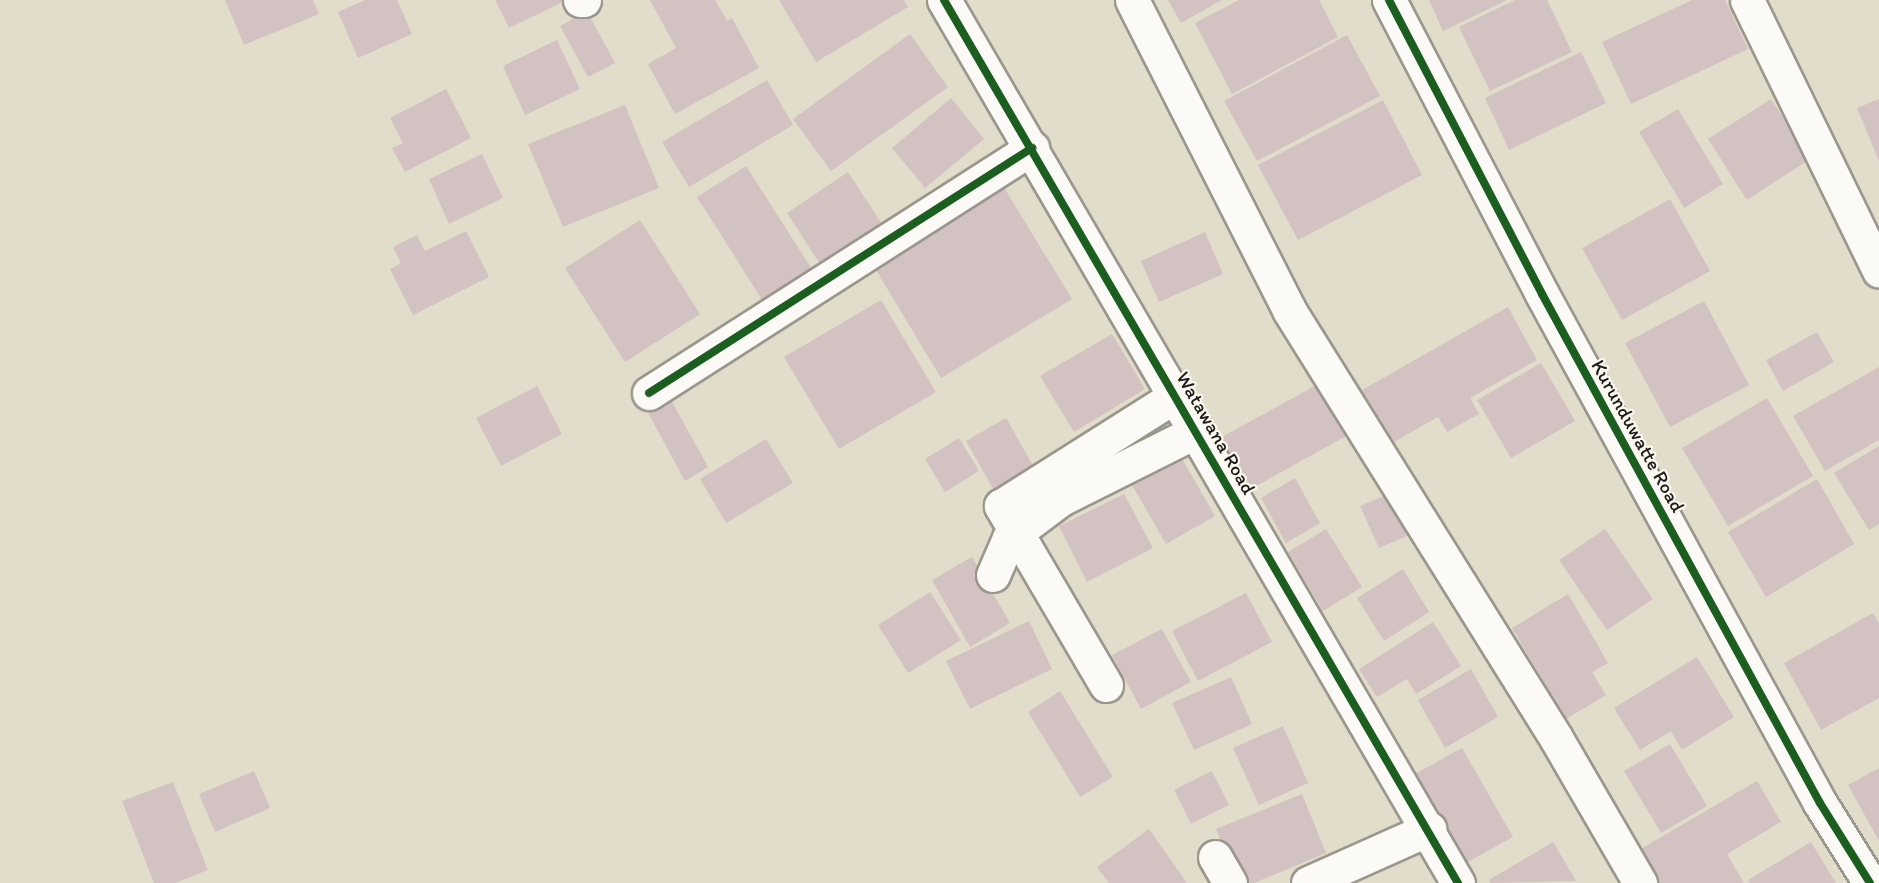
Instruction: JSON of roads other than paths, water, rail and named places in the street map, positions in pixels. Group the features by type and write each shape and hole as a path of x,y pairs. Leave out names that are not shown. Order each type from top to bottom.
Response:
{"street":[{"name":"Watawana Road","path":"944,0 1429,829 1458,883"},
{"path":"1132,0 1289,310 1556,738 1640,883"},
{"name":"Kurunduwatte Road","path":"1389,0 1570,346 1820,803 1870,883"},
{"path":"1747,0 1879,271"},
{"path":"648,393 1032,148"},
{"path":"1106,684 1000,506 1175,396"},
{"path":"993,575 1009,538 1061,499 1197,431"},
{"path":"1308,883 1429,829"}]}
